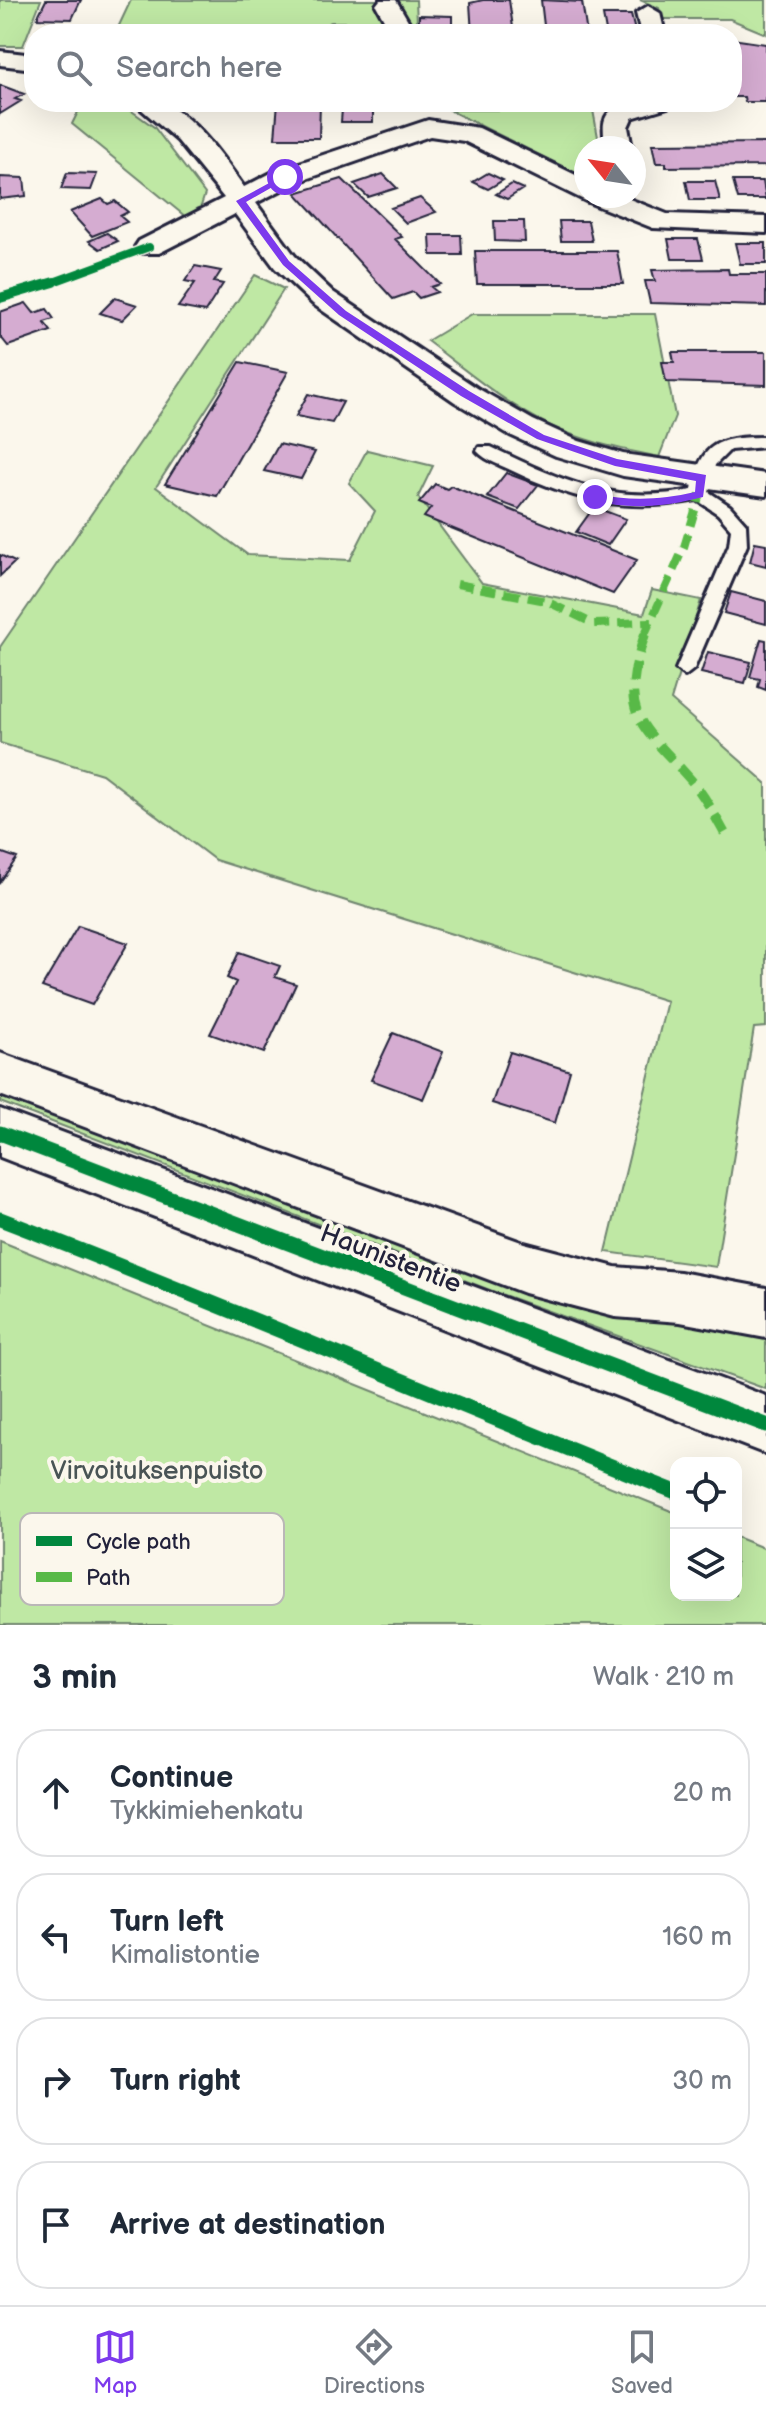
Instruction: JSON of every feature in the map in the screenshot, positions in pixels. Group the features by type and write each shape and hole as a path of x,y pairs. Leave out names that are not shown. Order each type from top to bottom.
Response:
{"street":[{"path":"388,5 398,24"},
{"path":"0,58 24,61"},
{"path":"159,112 181,128 241,201 286,263 309,286 343,313 465,394 540,437 576,450 701,486 766,485"},
{"path":"617,136 615,127 624,112"},
{"path":"149,247 285,177 424,115 574,184"},
{"path":"628,208 663,222 766,225"},
{"name":"Haunistentie","path":"0,1074 524,1268 615,1292 680,1297 766,1313"},
{"name":"Haunistentie","path":"0,1133 766,1425"}],"lane":[{"path":"701,486 714,449 731,442 766,442"},
{"path":"485,451 567,487 627,504 701,486"},
{"path":"685,669 738,545 740,528 701,486"}],"green space":[{"path":"0,0 41,0 32,24 24,24 23,46 0,46"},
{"path":"131,0 416,0 417,22 327,24 120,24"},
{"path":"640,0 766,0 766,34 730,19 662,19 659,8"},
{"path":"78,112 133,112 154,127 205,194 201,206 186,217 72,124"},
{"path":"453,112 593,112 598,136 574,136 574,172"},
{"path":"255,275 284,289 156,487 248,555 350,560 375,511 349,483 367,450 433,466 418,497 482,583 644,614 652,590 701,600 671,700 766,783 766,1027 754,1028 716,1267 606,1252 667,1001 215,860 102,774 0,743 0,647"},
{"path":"472,314 655,314 675,416 659,457 590,441 551,426 502,397 427,341"},
{"path":"0,1088 766,1325 766,1389 495,1292 0,1102"},
{"name":"Virvoituksenpuisto","path":"0,1241 670,1511 670,1601 742,1601 742,1539 766,1549 766,1625 0,1625"}],"building":[{"path":"46,0 81,0 72,19 37,18"},
{"path":"509,0 513,24 471,24 470,3"},
{"path":"541,0 582,2 585,24 544,24"},
{"path":"419,15 452,16 452,24 419,24"},
{"path":"603,15 631,15 633,24 605,24"},
{"path":"742,40 766,44 766,102 745,102"},
{"path":"0,85 24,94 15,99 21,101 0,114"},
{"path":"277,112 320,112 319,138 275,138"},
{"path":"342,112 373,112 373,122 341,122"},
{"path":"766,143 766,166 666,167 666,163 656,163 652,144"},
{"path":"67,173 97,174 91,190 61,189"},
{"path":"488,173 503,180 488,189 473,182"},
{"path":"383,174 397,188 368,197 354,184"},
{"path":"0,177 24,178 26,196 0,199"},
{"path":"342,179 402,237 395,239 440,284 431,287 437,292 419,298 413,292 393,299 296,193"},
{"path":"686,181 715,181 720,200 690,200"},
{"path":"733,181 763,181 766,199 738,199"},
{"path":"512,184 523,189 507,199 496,194"},
{"path":"420,198 436,212 406,223 391,208"},
{"path":"102,199 108,204 115,201 128,212 120,216 127,222 92,236 70,212"},
{"path":"494,221 524,221 525,242 495,241"},
{"path":"559,221 588,221 592,241 561,241"},
{"path":"107,233 118,241 100,249 89,241"},
{"path":"430,235 461,235 462,255 431,255"},
{"path":"668,239 698,239 703,259 672,259"},
{"path":"735,243 766,243 766,264 740,264"},
{"path":"475,251 617,251 623,284 477,284"},
{"path":"195,266 221,271 214,282 223,284 205,312 178,307 195,283 185,281"},
{"path":"728,269 729,274 766,274 766,306 650,303 645,281 655,281 652,270"},
{"path":"115,298 137,305 122,320 100,313"},
{"path":"26,303 34,313 47,309 54,319 44,322 51,331 8,346 0,336 0,312"},
{"path":"672,352 766,352 766,385 666,382 662,362 674,362"},
{"path":"240,362 288,372 217,496 165,484"},
{"path":"308,394 343,402 332,423 296,416"},
{"path":"279,444 315,452 301,479 264,471"},
{"path":"506,473 538,485 519,509 487,497"},
{"path":"435,484 447,489 451,486 637,560 613,594 424,517 431,508 419,503"},
{"path":"594,507 626,519 608,545 576,532"},
{"path":"755,542 766,544 766,566 750,562"},
{"path":"0,555 15,562 0,576"},
{"path":"731,592 766,601 766,624 724,613"},
{"path":"761,639 766,640 766,690 758,687 760,679 750,677"},
{"path":"708,652 751,662 745,683 701,673"},
{"path":"0,852 17,858 0,882"},
{"path":"78,926 128,943 92,1005 42,987"},
{"path":"239,952 280,966 275,977 296,984 264,1053 210,1034 236,982 227,978"},
{"path":"393,1033 443,1052 423,1099 371,1080"},
{"path":"510,1052 570,1071 555,1123 492,1103"}],"marked path":[{"path":"700,494 684,547 645,633 632,688 636,714 645,733 696,786 729,841"},
{"path":"457,584 546,601 594,624 652,622"}],"cycle path":[{"path":"0,298 70,277 149,247"},
{"path":"0,1133 766,1425"},
{"path":"0,1219 190,1292 301,1342 670,1490"}],"route":[{"path":"285,177 241,201 286,263 343,313 465,394 540,437 638,468 702,478 700,494 672,501 627,504 595,497"}]}
